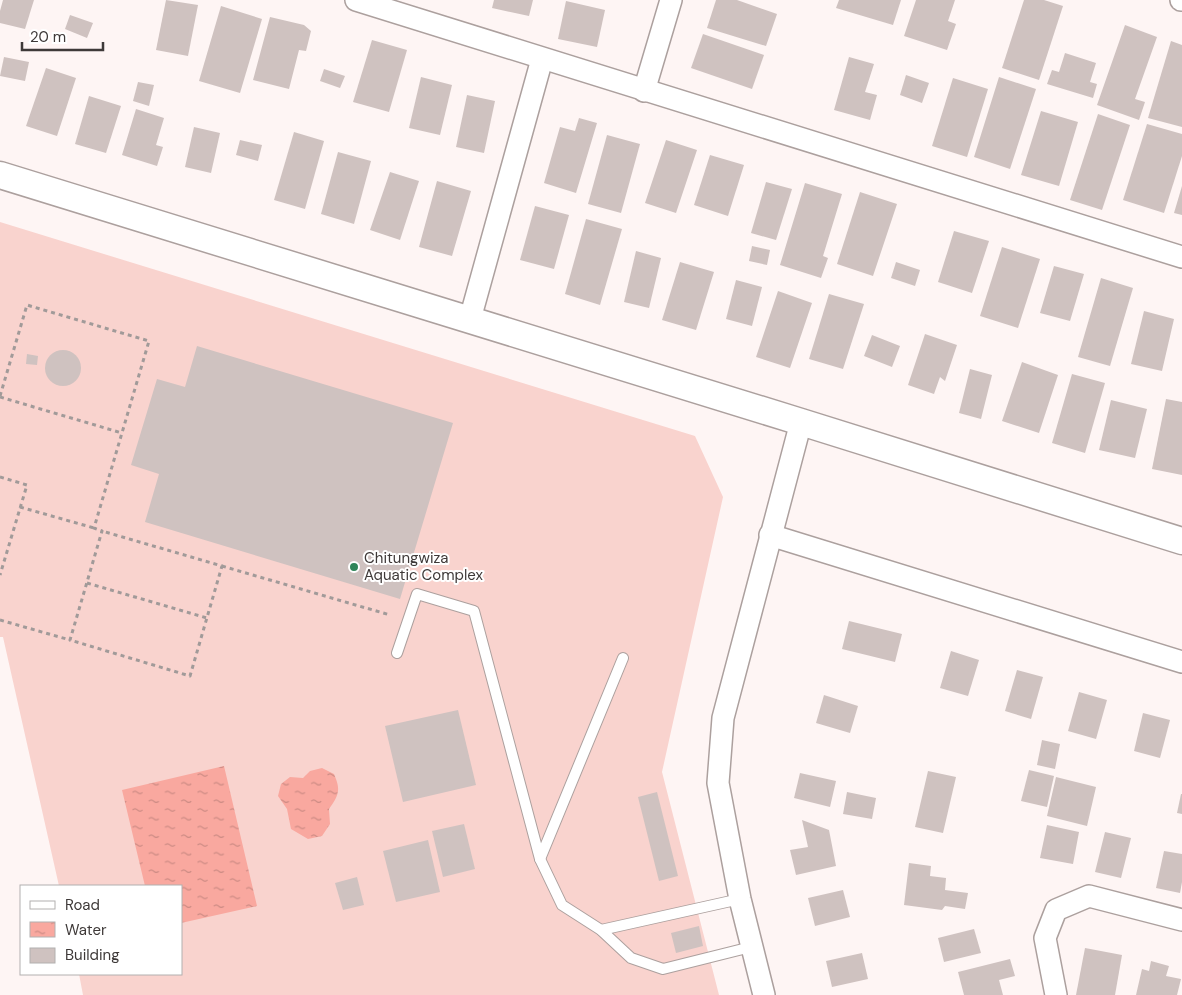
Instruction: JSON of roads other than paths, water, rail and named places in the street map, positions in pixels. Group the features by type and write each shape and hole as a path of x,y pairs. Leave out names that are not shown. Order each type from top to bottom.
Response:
{"street":[{"path":"356,0 1182,257"},
{"path":"644,91 671,0"},
{"path":"470,319 542,59"},
{"path":"0,175 1182,541"},
{"path":"764,995 740,899 718,783 723,718 801,422"},
{"path":"770,535 1182,662"},
{"path":"1056,995 1045,938 1056,910 1089,896 1182,920"}],"lane":[{"path":"397,653 416,594 474,612 540,859 562,904 601,930 631,958 663,969 751,947"},
{"path":"540,859 623,658"},
{"path":"601,930 740,899"}],"water":[{"path":"224,766 257,906 182,923 182,885 145,885 122,790"},
{"path":"322,768 334,774 338,784 338,792 329,809 330,824 322,836 308,839 291,829 287,809 278,796 281,784 290,777 303,778 310,771"}],"place":[{"name":"Chitungwiza Aquatic Complex","path":"354,567"}]}
